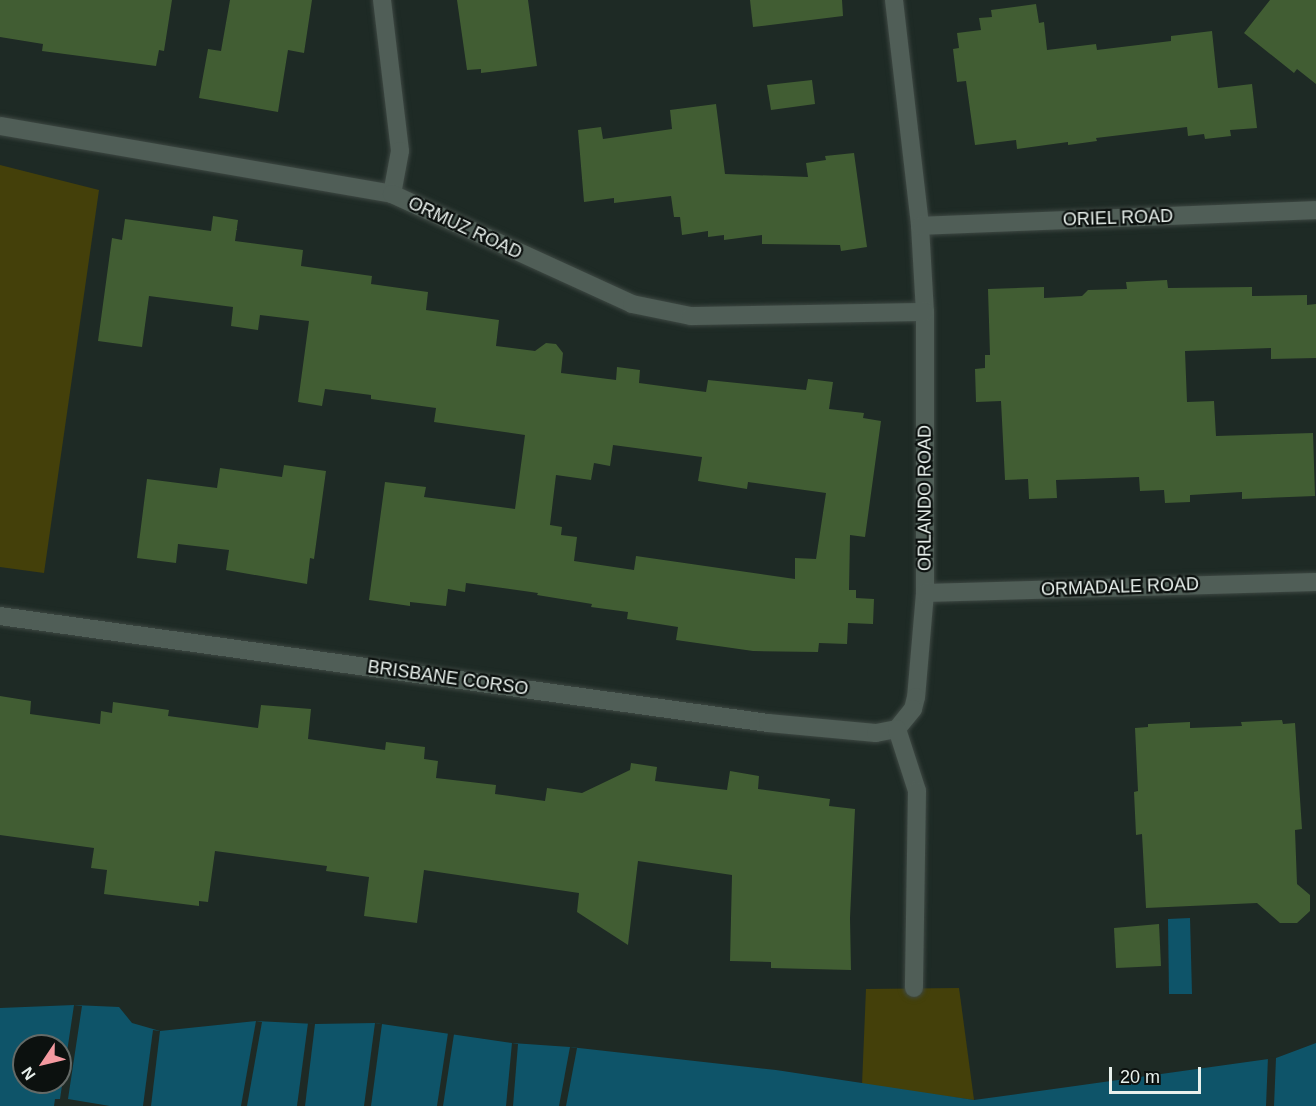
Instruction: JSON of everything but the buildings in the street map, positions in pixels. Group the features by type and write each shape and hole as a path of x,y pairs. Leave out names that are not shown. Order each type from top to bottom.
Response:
{"street":[{"path":"382,0 400,151 392,194"},
{"name":"ORLANDO ROAD","path":"894,0 921,226 925,312 925,592 915,703 897,729"},
{"name":"ORMUZ ROAD","path":"0,126 392,194 632,304 691,316 925,312"},
{"name":"ORIEL ROAD","path":"921,226 1312,206"},
{"name":"ORMADALE ROAD","path":"925,592 1316,582"},
{"name":"BRISBANE CORSO","path":"0,616 768,723 870,733 897,729"},
{"path":"897,729 910,763 917,791 914,988"}],"shaded area":[{"path":"0,165 99,190 44,573 0,567"},
{"path":"959,988 974,1100 862,1085 866,989"}],"water":[{"path":"1190,918 1192,994 1169,994 1168,919"},
{"path":"74,1005 119,1007 132,1023 160,1031 256,1021 315,1024 375,1023 512,1043 570,1047 776,1070 974,1100 1276,1058 1316,1043 1316,1106 0,1106 0,1008"}],"pier":[{"path":"74,1005 82,1006 72,1072 72,1034 70,1034"},
{"path":"256,1021 262,1022 247,1106 241,1106"},
{"path":"308,1023 315,1024 305,1106 297,1106"},
{"path":"375,1023 382,1024 371,1106 364,1106"},
{"path":"153,1030 160,1031 151,1106 143,1106"},
{"path":"448,1033 454,1034 443,1106 437,1106"},
{"path":"512,1043 518,1044 513,1106 506,1106"},
{"path":"570,1047 577,1048 566,1106 559,1106"},
{"path":"1268,1057 1276,1058 1274,1106 1266,1106"},
{"path":"61,1094 69,1094 68,1099 110,1106 54,1106 55,1099 60,1099"}]}
